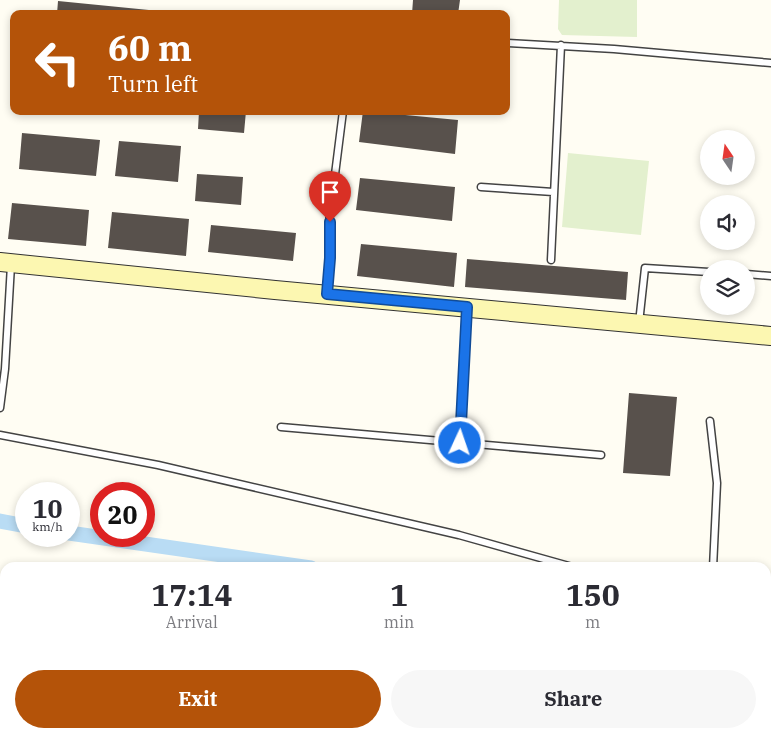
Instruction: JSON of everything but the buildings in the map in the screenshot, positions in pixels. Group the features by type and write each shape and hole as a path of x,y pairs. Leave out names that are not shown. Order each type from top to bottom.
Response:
{"street":[{"path":"6,262 771,336"}],"lane":[{"path":"510,43 561,45 771,63"},
{"path":"551,260 561,45"},
{"path":"327,294 330,222 343,115"},
{"path":"481,187 553,192"},
{"path":"0,408 5,369 6,262"},
{"path":"639,324 645,268 700,271"},
{"path":"755,275 771,276"},
{"path":"460,443 467,307"},
{"path":"710,421 717,483 713,562"},
{"path":"281,427 601,456"},
{"path":"0,435 158,465 459,536 554,562"}],"green space":[{"path":"559,0 637,0 637,37 562,35 558,29"},
{"path":"568,153 649,161 641,235 562,227"}],"waterway":[{"path":"0,521 15,524"},
{"path":"80,535 270,562"}],"route":[{"path":"330,222 327,294 467,307 460,443"}]}
